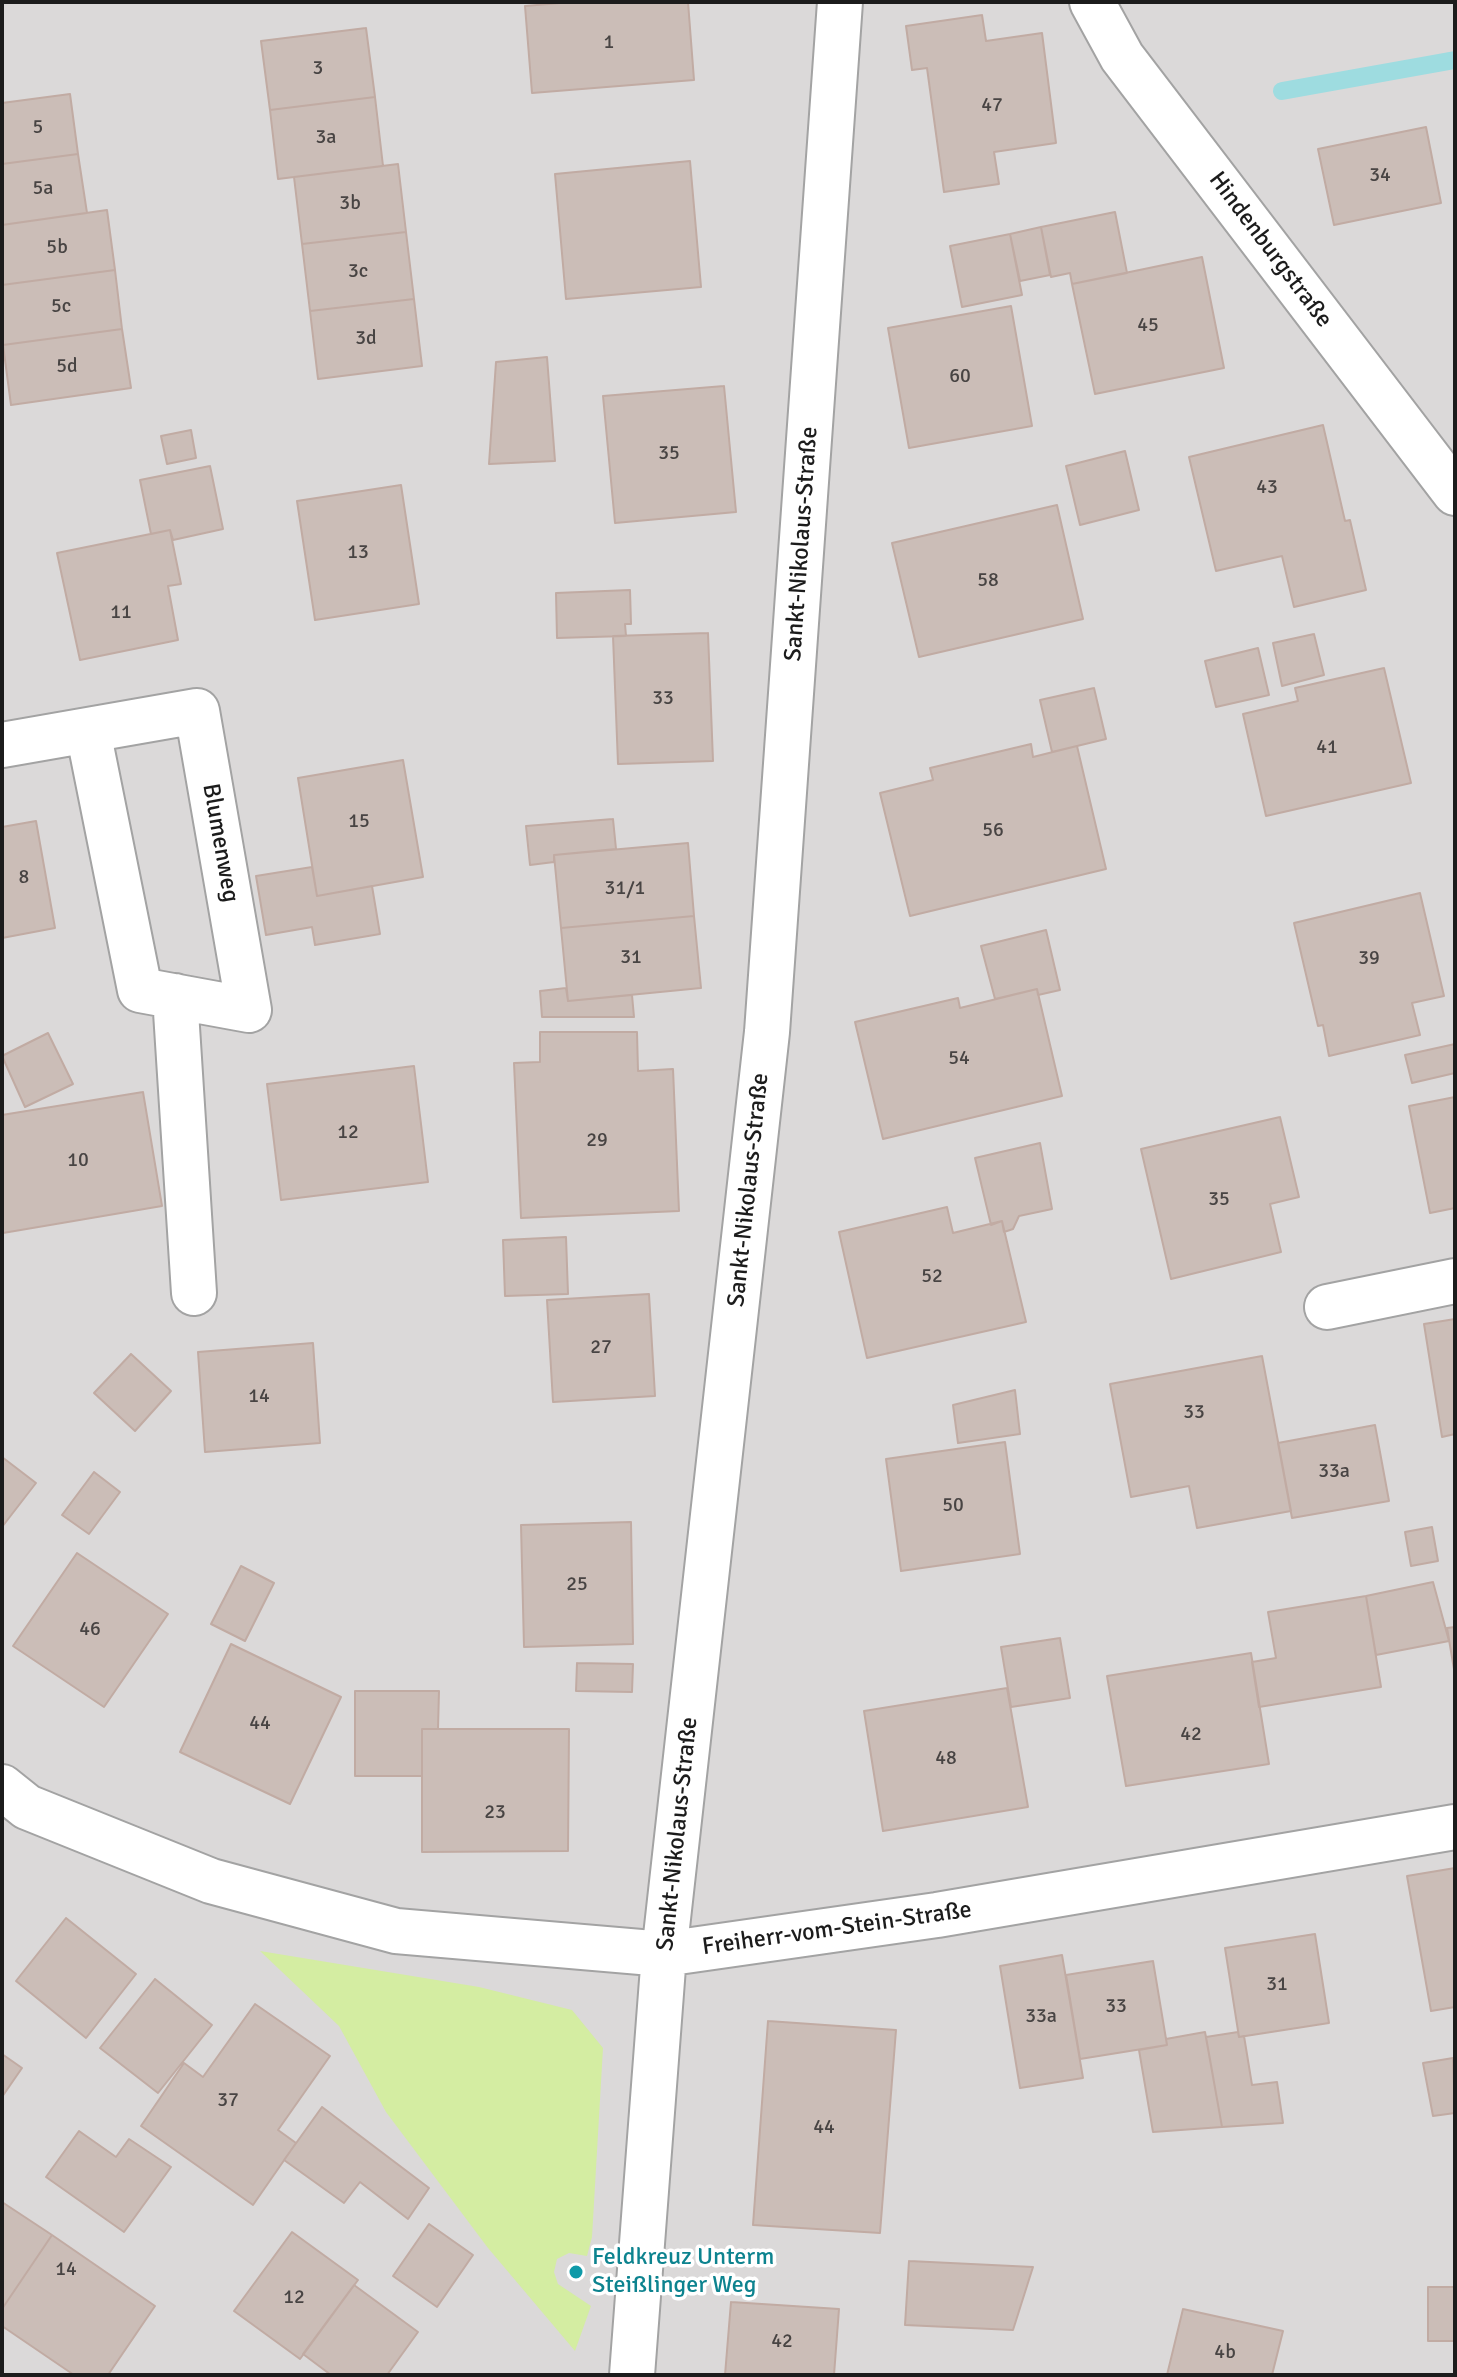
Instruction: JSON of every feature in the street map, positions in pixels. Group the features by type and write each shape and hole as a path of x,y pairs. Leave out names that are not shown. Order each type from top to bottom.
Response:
{"street":[{"name":"Sankt-Nikolaus-Straße","path":"632,2375 664,1954 767,1032 840,2"},
{"name":"Hindenburgstraße","path":"1092,2 1122,57 1455,493"},
{"name":"Blumenweg","path":"2,745 197,711 249,1010 140,990 88,731"},
{"path":"175,996 194,1293"},
{"path":"1327,1307 1455,1281"},
{"name":"Freiherr-vom-Stein-Straße","path":"2,1787 27,1807 211,1881 396,1931 664,1954 937,1915 1455,1827"}],"shaded area":[{"path":"2,2 1455,2 1455,2375 2,2375"}],"green space":[{"path":"260,1951 479,1987 572,2010 603,2048 592,2237 587,2256 569,2253 557,2259 554,2272 558,2284 591,2306 575,2351 488,2248 386,2112 339,2026"}],"building":[{"path":"572,2 688,2 694,80 532,93 525,6"},
{"path":"982,15 986,41 1042,33 1056,143 994,152 999,184 944,192 927,68 912,70 906,26"},
{"path":"366,28 375,97 270,110 261,41"},
{"path":"70,94 78,154 2,164 2,103"},
{"path":"375,97 383,166 278,179 270,110"},
{"path":"1426,127 1441,203 1334,225 1318,149"},
{"path":"78,154 87,213 2,225 2,164"},
{"path":"690,161 701,287 566,299 555,174"},
{"path":"398,164 406,232 302,244 294,177"},
{"path":"107,210 115,270 2,285 2,225"},
{"path":"1115,212 1127,273 1072,284 1070,273 1051,277 1041,227"},
{"path":"1041,227 1050,275 1020,281 1010,234"},
{"path":"406,232 414,299 310,311 302,244"},
{"path":"1010,234 1022,295 962,307 950,246"},
{"path":"1202,257 1224,368 1095,394 1072,284"},
{"path":"115,270 122,329 3,345 2,285"},
{"path":"414,299 422,366 318,379 310,311"},
{"path":"1011,306 1032,426 909,448 888,328"},
{"path":"122,329 131,388 11,405 3,345"},
{"path":"547,357 555,461 489,464 496,362"},
{"path":"724,386 736,512 615,523 603,396"},
{"path":"1323,425 1345,521 1350,520 1366,590 1294,607 1282,556 1216,571 1189,457"},
{"path":"191,430 196,458 167,464 161,436"},
{"path":"1125,451 1139,510 1080,525 1066,466"},
{"path":"210,466 223,529 173,540 170,530 151,534 140,480"},
{"path":"401,485 419,604 315,620 297,501"},
{"path":"1057,505 1083,619 919,657 892,543"},
{"path":"170,530 181,584 168,586 178,640 80,660 57,553"},
{"path":"630,590 631,624 625,624 626,636 557,638 556,593"},
{"path":"708,633 713,761 618,764 613,636"},
{"path":"1314,634 1324,675 1282,686 1273,643"},
{"path":"1258,648 1269,695 1216,707 1205,661"},
{"path":"1384,668 1411,783 1266,816 1243,714 1298,701 1295,688"},
{"path":"1094,688 1106,739 1052,752 1040,700"},
{"path":"1031,744 1033,757 1077,746 1106,869 910,916 880,793 933,780 930,768"},
{"path":"403,760 423,877 317,896 298,778"},
{"path":"613,819 616,849 554,855 554,862 530,865 526,826"},
{"path":"36,821 55,928 2,938 2,827"},
{"path":"688,843 694,916 561,928 554,855"},
{"path":"312,867 317,896 372,886 380,934 315,945 312,927 266,935 256,876"},
{"path":"1420,893 1444,996 1412,1003 1420,1035 1329,1056 1323,1025 1318,1026 1294,923"},
{"path":"694,916 701,988 568,1001 561,928"},
{"path":"1046,930 1060,990 1038,995 1037,989 995,999 981,946"},
{"path":"566,988 568,1001 632,995 634,1017 542,1017 540,991"},
{"path":"1037,989 1062,1096 883,1139 855,1022 958,998 960,1008"},
{"path":"540,1032 637,1032 638,1071 673,1069 679,1211 521,1218 514,1063 540,1062"},
{"path":"48,1033 73,1084 25,1107 2,1056"},
{"path":"1455,1044 1455,1073 1412,1083 1405,1055"},
{"path":"414,1066 428,1182 281,1200 267,1084"},
{"path":"143,1092 162,1206 3,1233 2,1115"},
{"path":"1455,1097 1455,1208 1430,1213 1409,1106"},
{"path":"1280,1117 1299,1197 1270,1204 1281,1252 1171,1279 1141,1149"},
{"path":"1040,1143 1052,1209 1019,1216 1013,1229 1004,1232 1002,1221 991,1225 975,1158"},
{"path":"947,1207 953,1233 1002,1221 1026,1322 867,1358 839,1232"},
{"path":"566,1237 568,1294 505,1296 503,1240"},
{"path":"649,1294 655,1396 553,1402 547,1300"},
{"path":"1455,1319 1455,1434 1442,1437 1424,1324"},
{"path":"313,1343 320,1443 205,1452 198,1352"},
{"path":"131,1354 171,1391 135,1431 94,1393"},
{"path":"1262,1356 1291,1511 1197,1528 1189,1486 1131,1497 1110,1384"},
{"path":"1015,1390 1020,1434 958,1443 953,1405"},
{"path":"1375,1425 1389,1501 1292,1518 1278,1443"},
{"path":"1005,1442 1020,1554 901,1571 886,1459"},
{"path":"2,1457 36,1483 2,1527"},
{"path":"94,1472 120,1492 89,1534 62,1515"},
{"path":"631,1522 633,1644 524,1647 521,1525"},
{"path":"1432,1527 1438,1561 1411,1566 1405,1532"},
{"path":"77,1553 168,1614 104,1707 13,1646"},
{"path":"241,1566 274,1583 245,1641 211,1624"},
{"path":"1433,1582 1449,1641 1376,1655 1366,1596"},
{"path":"1366,1596 1381,1687 1259,1707 1252,1662 1276,1658 1268,1612"},
{"path":"1455,1627 1455,1675 1447,1628"},
{"path":"1060,1638 1070,1698 1011,1707 1001,1647"},
{"path":"231,1644 341,1697 290,1804 180,1752"},
{"path":"1251,1653 1269,1764 1126,1786 1107,1676"},
{"path":"577,1663 633,1664 632,1692 576,1691"},
{"path":"1007,1688 1028,1807 883,1831 864,1711"},
{"path":"355,1691 439,1691 438,1729 422,1729 422,1776 355,1776"},
{"path":"422,1729 569,1729 568,1851 422,1852"},
{"path":"1455,1868 1455,2007 1431,2011 1407,1876"},
{"path":"66,1918 136,1974 86,2038 16,1981"},
{"path":"1315,1934 1329,2023 1239,2037 1225,1948"},
{"path":"1062,1955 1083,2078 1020,2088 1000,1966"},
{"path":"1153,1961 1167,2045 1080,2059 1066,1975"},
{"path":"155,1979 212,2025 158,2093 100,2048"},
{"path":"255,2004 330,2056 278,2130 296,2143 253,2205 141,2126 184,2063 203,2077"},
{"path":"768,2021 896,2030 880,2233 753,2225"},
{"path":"1205,2032 1222,2127 1153,2132 1139,2050 1167,2045 1166,2039"},
{"path":"1238,2032 1239,2037 1244,2036 1252,2085 1277,2082 1283,2123 1222,2127 1206,2037"},
{"path":"2,2054 22,2068 2,2097"},
{"path":"1453,2058 1455,2113 1433,2116 1423,2063"},
{"path":"322,2107 429,2188 408,2219 360,2182 344,2203 284,2160"},
{"path":"79,2131 116,2157 129,2139 171,2167 124,2232 46,2177"},
{"path":"2,2202 52,2235 2,2309"},
{"path":"429,2224 473,2255 437,2307 393,2276"},
{"path":"292,2232 358,2280 300,2359 234,2311"},
{"path":"52,2235 155,2306 108,2375 74,2375 2,2326 2,2309"},
{"path":"909,2261 1033,2267 1013,2330 905,2325"},
{"path":"354,2285 418,2332 387,2375 331,2375 303,2354"},
{"path":"1428,2287 1455,2287 1455,2341 1428,2341"},
{"path":"731,2302 839,2309 834,2375 725,2375"},
{"path":"1183,2309 1283,2331 1272,2375 1167,2375"}],"waterway":[{"path":"1282,91 1455,60"}],"place":[{"name":"Feldkreuz Unterm Steißlinger Weg","path":"576,2272"}]}
